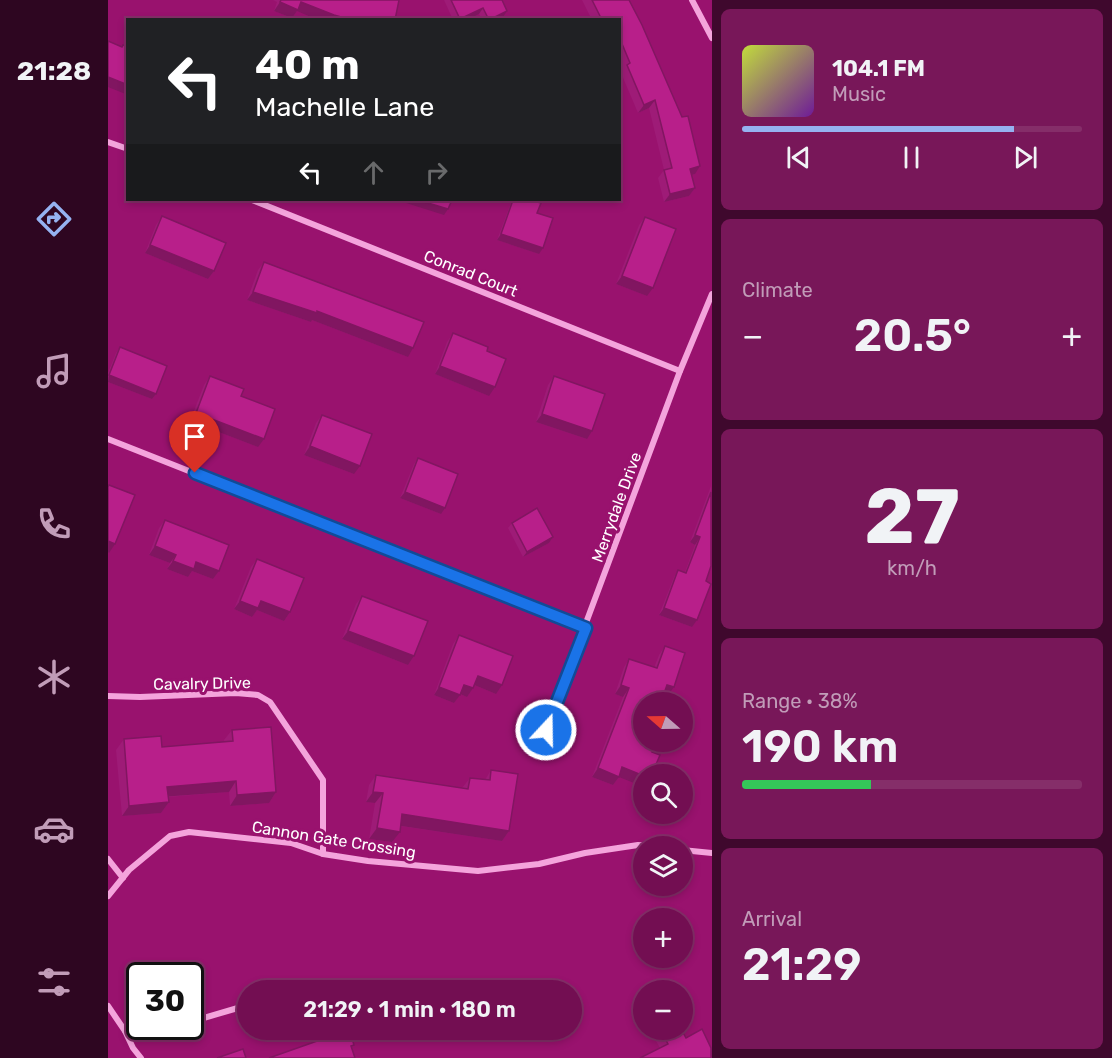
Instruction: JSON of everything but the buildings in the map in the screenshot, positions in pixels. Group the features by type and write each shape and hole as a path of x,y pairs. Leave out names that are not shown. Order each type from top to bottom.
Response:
{"street":[{"path":"692,0 711,38"},
{"path":"108,142 126,148"},
{"name":"Conrad Court","path":"255,201 680,371"},
{"name":"Merrydale Drive","path":"546,730 711,294"},
{"path":"108,439 586,628"},
{"name":"Cavalry Drive","path":"108,696 236,693 258,695 270,702 323,780 323,854"},
{"name":"Cannon Gate Crossing","path":"108,896 129,870 170,836 189,832 291,843 323,854 368,861 477,871 539,864 585,853 633,846"},
{"path":"693,851 711,853"},
{"path":"108,859 123,878"},
{"path":"108,1006 141,1058"},
{"path":"204,1018 237,1008"}],"route":[{"path":"195,473 586,628 546,730"}]}
